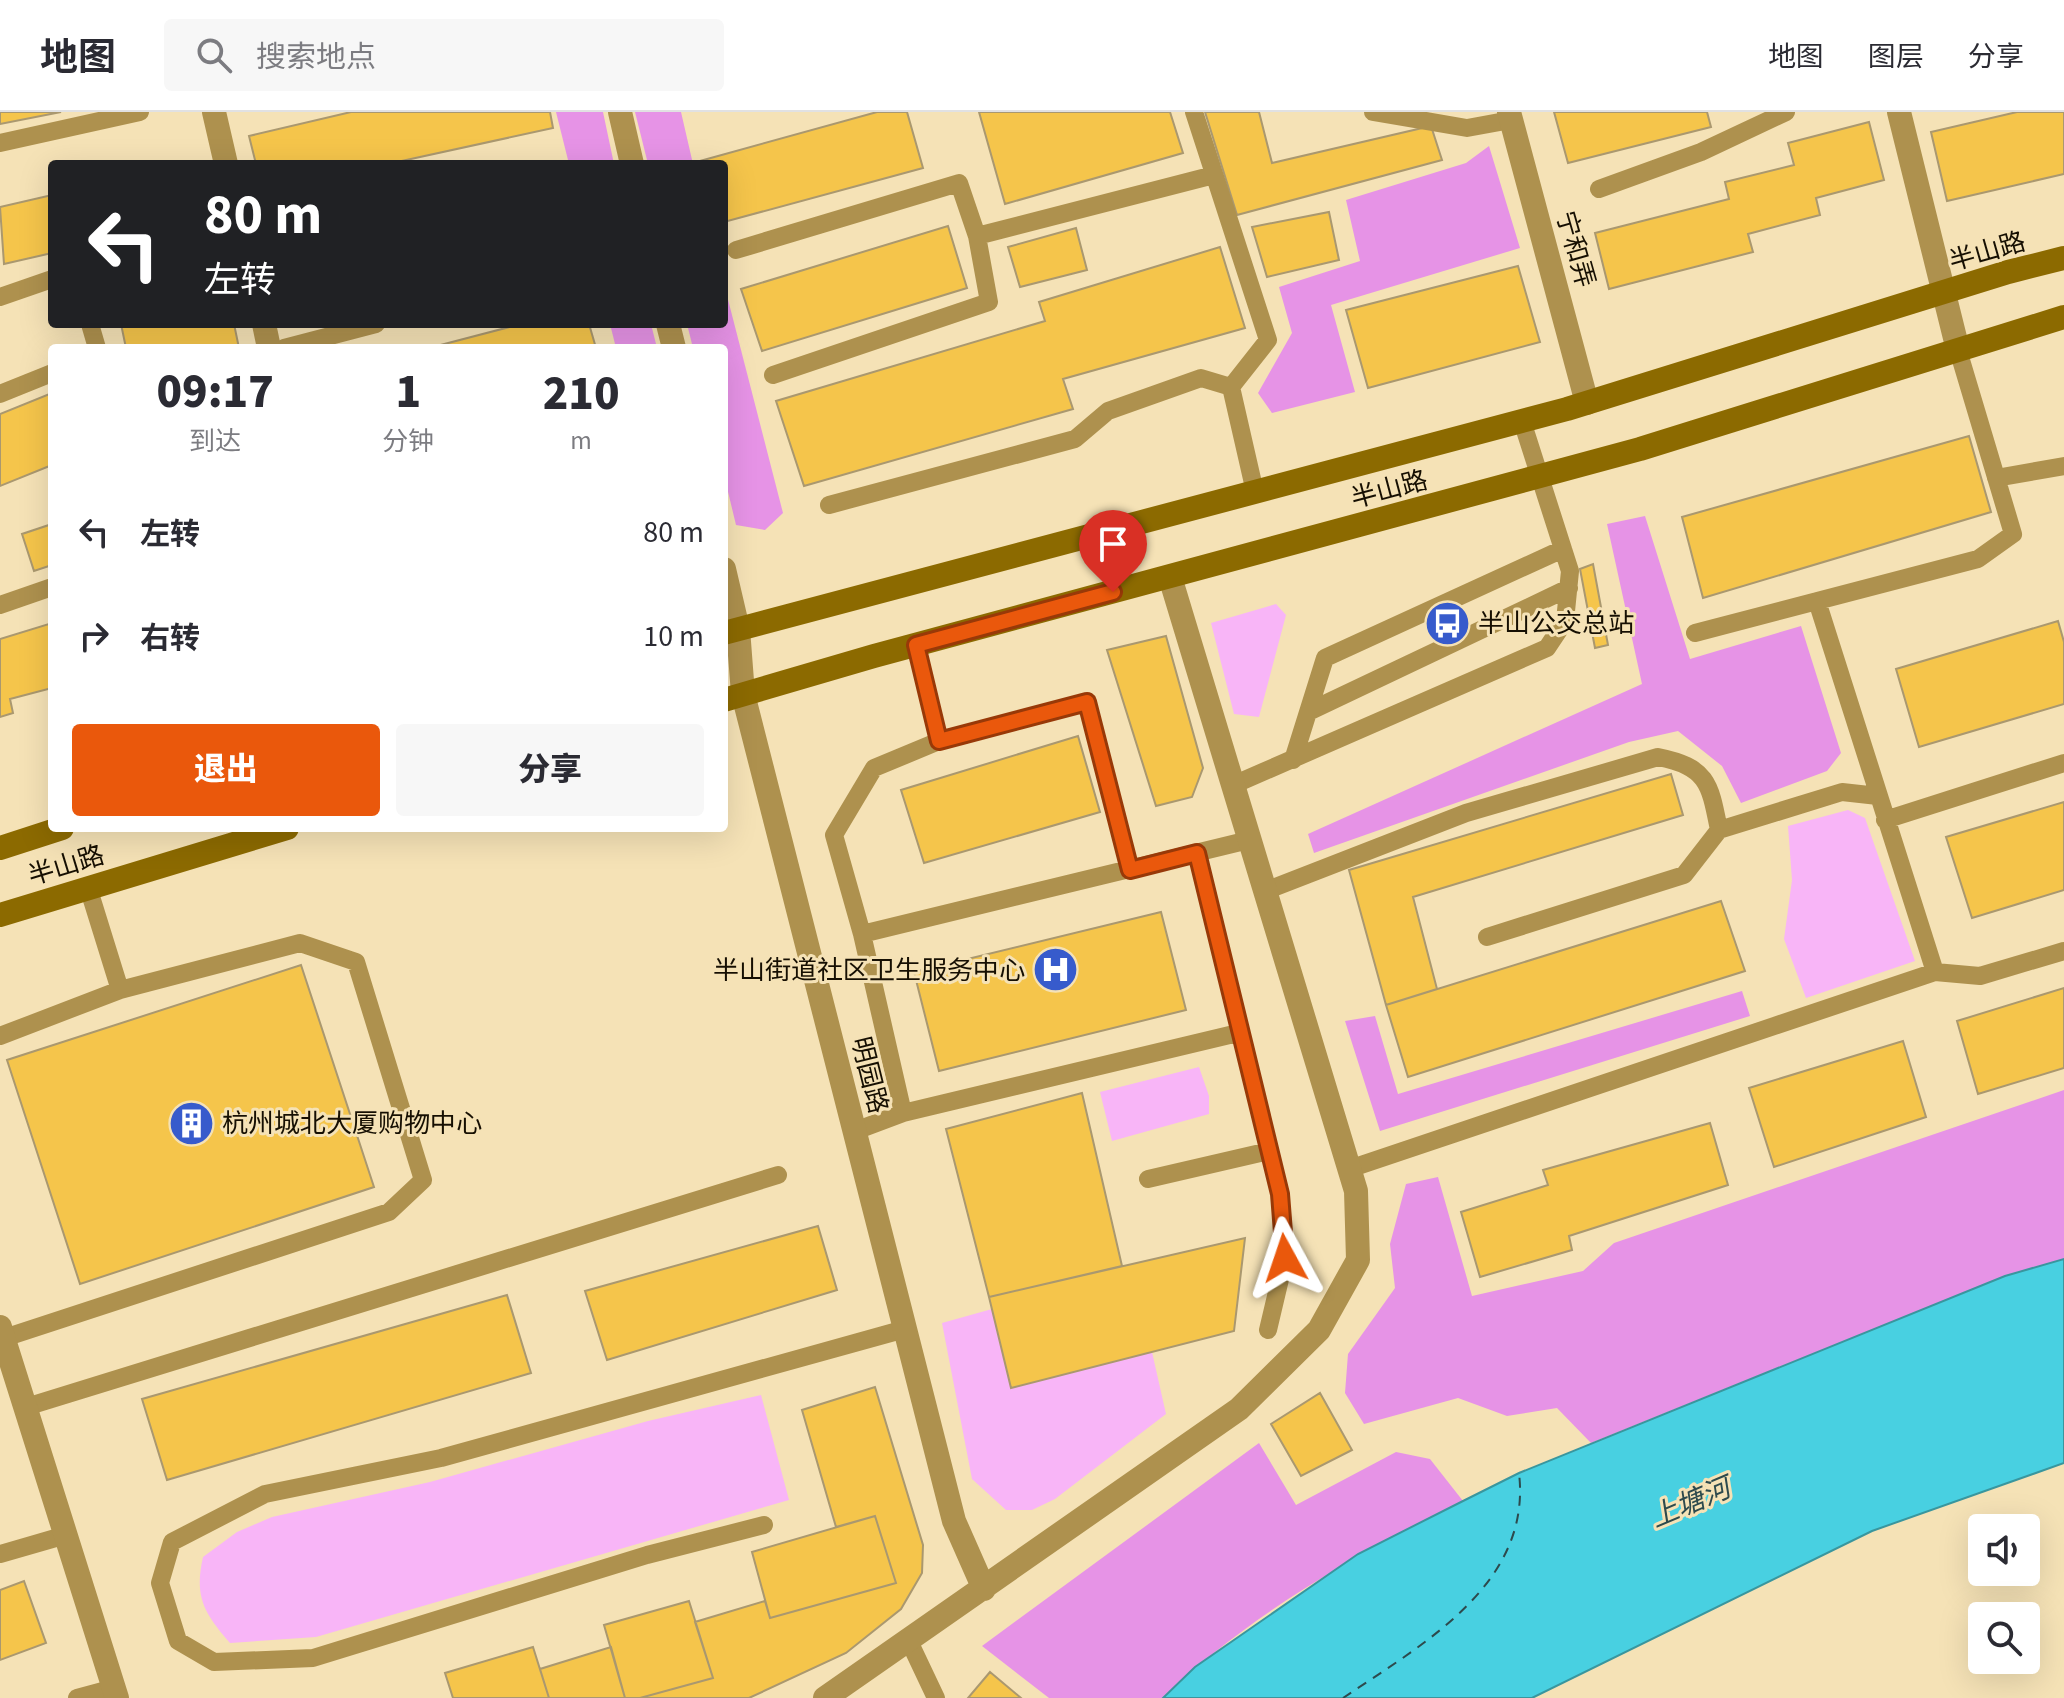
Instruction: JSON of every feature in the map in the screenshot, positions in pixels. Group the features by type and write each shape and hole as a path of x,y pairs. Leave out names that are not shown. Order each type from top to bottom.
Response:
{"main road":[{"name":"半山路","path":"731,631 1587,403 1943,292 2064,258"},
{"name":"半山路","path":"734,697 1541,477 2064,317"},
{"name":"半山路","path":"0,848 50,832"},
{"name":"半山路","path":"0,915 274,832"}],"street":[{"path":"214,112 225,160"},
{"path":"620,112 631,160"},
{"path":"1899,112 1958,350"},
{"name":"宁和弄","path":"1510,116 1587,403"},
{"path":"825,1698 1239,1409 1319,1330 1358,1260 1356,1191 1170,577"},
{"name":"明园路","path":"728,604 734,697 855,1131 954,1521 984,1589"},
{"path":"4,1346 115,1693"}],"lane":[{"path":"0,143 140,112"},
{"path":"1194,112 1268,340 1231,387"},
{"path":"1373,112 1467,128 1510,116"},
{"path":"1599,189 1701,152 1786,112"},
{"path":"977,236 1214,175"},
{"path":"736,250 959,183 977,236 989,302 773,375"},
{"path":"0,297 48,280"},
{"path":"299,344 361,328"},
{"path":"1695,633 1978,559 2013,534 1958,350"},
{"path":"0,394 48,375"},
{"path":"829,505 1075,439 1108,411 1201,378 1231,387"},
{"path":"1231,387 1255,492"},
{"path":"1233,785 1547,648 1565,621 1570,571 1522,421"},
{"path":"1996,478 2064,466"},
{"path":"1293,760 1325,658 1563,549"},
{"path":"0,605 48,588"},
{"path":"1308,712 1569,588"},
{"path":"1817,601 1935,972"},
{"path":"916,645 939,741"},
{"path":"903,1113 862,934 834,835 874,768 939,741 1087,702 1130,870"},
{"path":"1265,891 1466,813 1658,757 1688,763 1711,786 1719,830"},
{"path":"1885,820 2064,763"},
{"path":"1487,937 1684,875 1719,830 1842,792 1878,796"},
{"path":"862,934 1249,840"},
{"path":"1197,853 1238,1033 1280,1194 1285,1258 1268,1330"},
{"path":"88,887 120,990"},
{"path":"0,1036 120,990 300,943 356,962 423,1180 389,1212 4,1346"},
{"path":"1349,1169 1935,972 1980,976 2064,951"},
{"path":"855,1131 903,1113 1238,1033"},
{"path":"1148,1179 1269,1151"},
{"path":"26,1407 778,1175"},
{"path":"764,1525 647,1555 313,1658 214,1662 178,1641 160,1583 172,1542 265,1494 441,1458 905,1329"},
{"path":"0,1554 66,1535"},
{"path":"909,1641 936,1698"},
{"path":"77,1698 115,1693"}],"shaded area":[{"path":"556,112 603,112 613,160 568,160"},
{"path":"635,112 681,112 692,160 647,160"},
{"path":"1489,146 1520,248 1331,305 1355,392 1272,413 1258,393 1292,333 1279,287 1360,261 1346,200 1466,163"},
{"path":"728,300 783,513 765,530 736,525 728,492 728,344 692,344 688,328 728,328"},
{"path":"611,328 652,328 656,344 615,344"},
{"path":"1645,516 1690,659 1801,626 1841,753 1827,771 1741,803 1722,766 1678,731 1629,742 1314,853 1308,834 1642,684 1607,524"},
{"path":"1276,604 1286,615 1259,717 1234,714 1211,623"},
{"path":"1848,810 1865,818 1915,961 1806,998 1784,939 1792,880 1788,826"},
{"path":"1742,991 1750,1016 1380,1131 1345,1021 1375,1016 1398,1094"},
{"path":"1199,1067 1209,1096 1209,1114 1112,1141 1100,1092"},
{"path":"2064,1090 2064,1259 2005,1276 1591,1443 1557,1408 1507,1416 1458,1398 1364,1424 1345,1393 1348,1354 1395,1288 1390,1244 1406,1184 1438,1177 1472,1296 1583,1271 1614,1243"},
{"path":"992,1309 1011,1388 1152,1352 1166,1414 1055,1499 1032,1510 1006,1510 972,1479 942,1323"},
{"path":"761,1395 789,1500 316,1637 230,1643 203,1604 200,1583 203,1557 237,1532 272,1517 430,1482 648,1421"},
{"path":"1259,1443 1296,1505 1396,1452 1430,1459 1463,1501 1383,1542 1305,1588 1231,1640 1163,1698 1049,1698 982,1646"}],"water":[{"name":"上塘河","path":"2064,1259 2064,1463 1872,1531 1532,1698 1163,1698 1195,1667 1358,1554 1519,1473 2005,1276"}],"building":[{"path":"0,112 61,112 0,124"},
{"path":"351,112 550,112 553,128 406,160 255,160 249,136"},
{"path":"877,112 907,112 923,168 728,221 728,160 704,160"},
{"path":"979,112 1170,112 1183,153 1005,204"},
{"path":"1205,112 1259,112 1272,163 1431,126 1442,160 1237,215"},
{"path":"1554,112 1707,112 1711,127 1568,163"},
{"path":"2017,112 2064,112 2064,174 1947,201 1931,132"},
{"path":"1869,122 1884,180 1816,198 1820,215 1748,234 1753,252 1609,289 1595,233 1729,199 1725,182 1794,165 1788,143"},
{"path":"48,196 48,254 4,264 0,207"},
{"path":"1329,212 1339,260 1267,277 1252,227"},
{"path":"948,226 967,288 762,351 741,289"},
{"path":"1076,228 1087,270 1020,287 1008,247"},
{"path":"1220,247 1245,328 1063,379 1073,409 804,486 776,401 1045,321 1039,302"},
{"path":"1518,266 1540,342 1368,388 1346,310"},
{"path":"122,328 235,328 238,344 125,344"},
{"path":"506,328 590,328 595,344 444,344"},
{"path":"48,395 48,467 0,486 0,414"},
{"path":"1969,436 1991,512 1703,598 1682,517"},
{"path":"48,525 48,566 34,571 22,534"},
{"path":"1593,564 1608,645 1595,648 1580,569"},
{"path":"2058,621 2064,642 2064,704 1919,747 1896,669"},
{"path":"48,624 48,689 10,699 13,713 0,717 0,639"},
{"path":"1166,636 1203,768 1192,797 1156,806 1107,650"},
{"path":"1078,736 1100,812 924,863 901,790"},
{"path":"1671,774 1683,815 1413,897 1437,989 1386,1005 1349,870"},
{"path":"2064,802 2064,890 1972,918 1946,837"},
{"path":"1721,901 1745,971 1408,1077 1386,1005"},
{"path":"1161,912 1186,1010 939,1071 914,972"},
{"name":"杭州城北大厦购物中心","path":"301,965 374,1187 80,1284 7,1060"},
{"path":"2064,988 2064,1068 1978,1094 1957,1021"},
{"path":"1903,1041 1926,1117 1774,1167 1749,1088"},
{"path":"1082,1093 1122,1266 989,1297 946,1129"},
{"path":"1710,1123 1728,1185 1569,1236 1572,1250 1480,1277 1461,1212 1548,1185 1543,1170"},
{"path":"818,1226 837,1290 607,1360 585,1291"},
{"path":"1245,1238 1234,1331 1011,1388 989,1297"},
{"path":"507,1295 531,1373 167,1480 142,1399"},
{"path":"875,1387 923,1545 922,1573 901,1609 846,1653 749,1698 640,1698 713,1678 695,1622 765,1601 770,1618 896,1583 875,1516 836,1527 802,1410"},
{"path":"1320,1393 1352,1450 1301,1476 1271,1424"},
{"path":"875,1516 896,1583 770,1618 752,1552"},
{"path":"24,1581 46,1643 0,1660 0,1590"},
{"path":"689,1601 713,1678 640,1698 625,1698 604,1625"},
{"path":"533,1647 549,1698 453,1698 445,1673"},
{"path":"611,1647 625,1698 549,1698 540,1669"},
{"path":"990,1672 1021,1698 968,1698"}],"ferry route":[{"path":"1343,1698 1437,1632 1466,1607 1490,1579 1508,1547 1518,1512 1519,1473"}],"place":[{"name":"半山公交总站","path":"1447,623"},
{"name":"半山街道社区卫生服务中心","path":"1056,970"},
{"name":"杭州城北大厦购物中心","path":"191,1123"}],"route":[{"path":"1113,592 916,645 939,741 1087,702 1130,870 1197,853 1238,1033 1280,1194 1285,1258"}]}
